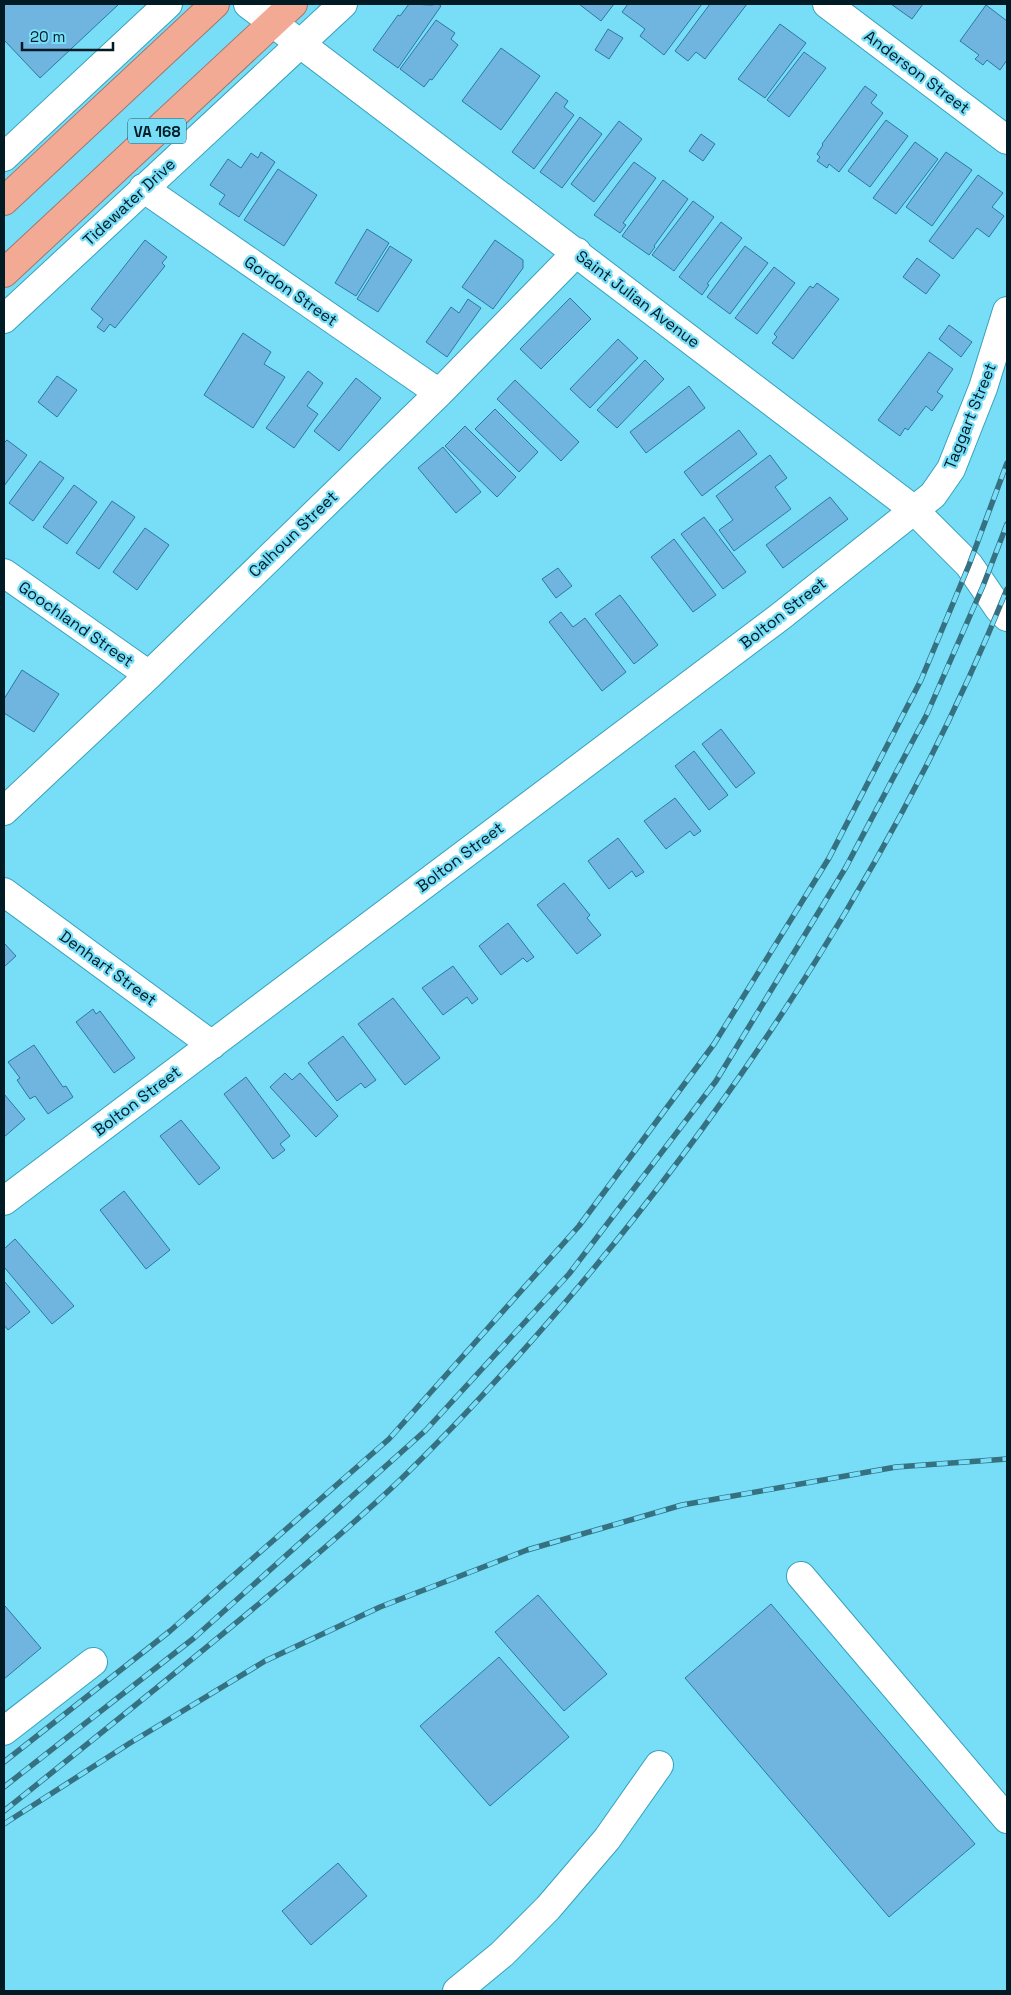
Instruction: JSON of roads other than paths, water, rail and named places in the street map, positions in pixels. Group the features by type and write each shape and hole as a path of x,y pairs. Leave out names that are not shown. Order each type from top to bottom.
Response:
{"highway":[{"path":"4,201 215,4"},
{"name":"Tidewater Drive","path":"4,273 293,4"}],"street":[{"path":"4,157 168,4"},
{"name":"Saint Julian Avenue","path":"248,4 913,509 969,565 999,609 1007,617"},
{"name":"Tidewater Drive","path":"4,319 343,4"},
{"name":"Anderson Street","path":"827,4 1007,140"},
{"name":"Gordon Street","path":"143,188 440,393"},
{"name":"Calhoun Street","path":"4,811 440,393 577,252"},
{"name":"Taggart Street","path":"913,509 933,495 951,469 983,388 1007,311"},
{"name":"Bolton Street","path":"4,1201 781,616 913,509"},
{"name":"Goochland Street","path":"4,573 148,675"},
{"name":"Denhart Street","path":"4,892 212,1045"},
{"path":"801,1576 1007,1819"},
{"path":"4,1732 93,1662"},
{"path":"457,1991 502,1954 548,1908 607,1839 659,1765"}],"railway":[{"path":"4,1762 170,1631 389,1439 579,1226 714,1044 829,858 921,680 969,565 1007,463"},
{"path":"4,1787 194,1638 426,1430 569,1274 716,1081 846,867 927,714 983,586 1007,524"},
{"path":"4,1811 313,1558 399,1481 507,1368 569,1298 635,1218 759,1049 816,960 870,870 920,778 966,684 1007,589"},
{"path":"4,1824 130,1743 265,1661 380,1607 527,1550 682,1505 896,1467 1007,1459"}]}
